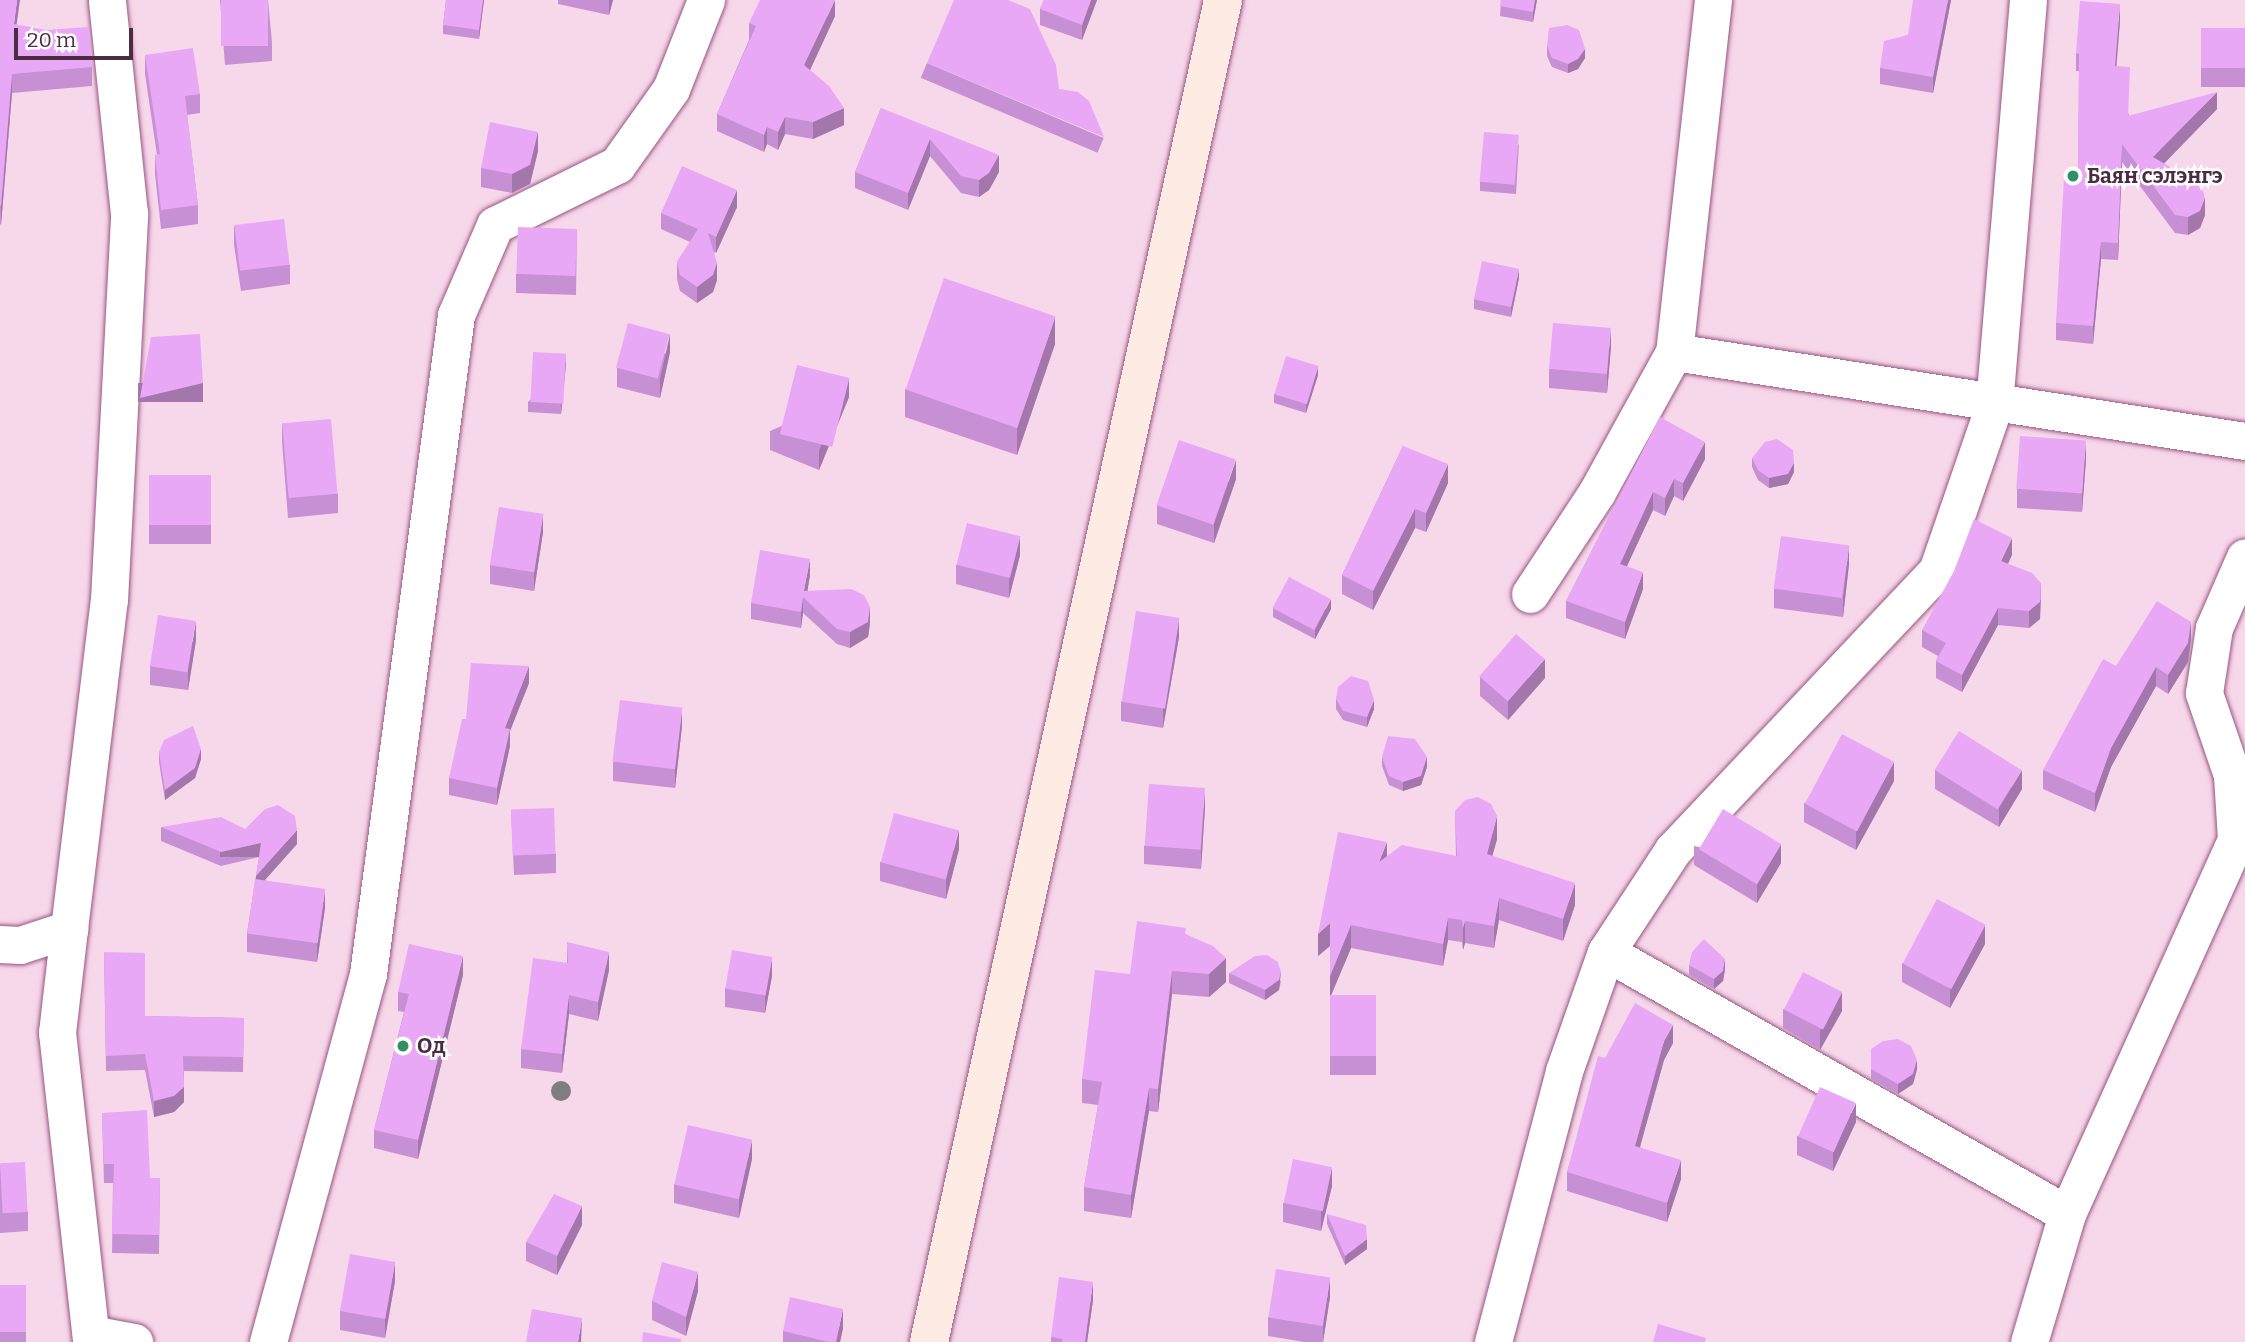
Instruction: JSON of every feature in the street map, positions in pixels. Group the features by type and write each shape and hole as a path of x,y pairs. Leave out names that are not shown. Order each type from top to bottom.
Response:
{"main road":[{"path":"929,1342 1223,0"}],"street":[{"path":"107,0 129,214 109,600 57,1032 91,1338 134,1342"},
{"path":"268,1342 368,974 456,315 495,225 617,165 671,89 706,0"},
{"path":"1530,594 1597,492 1674,352 1713,0"},
{"path":"1493,1342 1564,1071 1606,952 1673,850 1937,571 1994,405 2028,0"},
{"path":"1674,352 1994,405 2245,441"},
{"path":"2029,1342 2067,1214 2236,839 2232,775 2204,693 2214,628 2245,557"},
{"path":"0,944 20,945 69,929"},
{"path":"1606,952 2067,1214"}],"building":[{"path":"0,0 17,0 14,24 46,30 89,27 92,67 12,74 1,206 0,205"},
{"path":"221,0 268,0 268,46 221,46"},
{"path":"446,0 483,0 479,30 443,25"},
{"path":"760,0 835,0 804,65 829,86 844,108 813,122 785,117 778,132 767,127 764,135 717,114 756,26 749,23"},
{"path":"954,0 1008,0 1030,9 1056,65 1059,89 1078,92 1089,101 1104,137 927,63"},
{"path":"1044,0 1091,0 1082,25 1040,9"},
{"path":"1501,0 1535,0 1533,12 1500,6"},
{"path":"1913,0 1948,0 1933,77 1880,68 1884,41 1908,35"},
{"path":"2080,1 2120,4 2115,66 2130,67 2128,116 2217,92 2153,157 2201,185 2205,198 2200,211 2188,217 2175,215 2122,144 2118,243 2101,242 2093,326 2056,323 2064,178 2078,178 2079,54 2076,53"},
{"path":"1567,25 1579,30 1585,49 1578,59 1568,64 1552,58 1547,46 1549,28"},
{"path":"2201,28 2245,28 2245,68 2201,68"},
{"path":"193,48 200,94 185,96 198,205 161,210 155,155 160,154 145,55"},
{"path":"881,108 999,155 989,173 979,180 961,176 930,139 908,193 855,172"},
{"path":"490,122 538,132 530,165 512,174 481,168"},
{"path":"1484,132 1519,135 1515,185 1480,182"},
{"path":"682,166 737,190 716,237 708,233 717,263 713,275 697,287 680,275 677,262 698,229 661,213"},
{"path":"284,219 290,265 240,271 234,225"},
{"path":"518,227 577,229 575,276 516,274"},
{"path":"1482,261 1519,269 1511,307 1474,299"},
{"path":"944,278 1056,316 1017,428 906,390"},
{"path":"628,323 670,334 658,379 616,367"},
{"path":"1553,323 1611,328 1607,374 1549,369"},
{"path":"200,334 203,383 140,398 151,337"},
{"path":"533,352 566,354 563,404 530,402"},
{"path":"1286,356 1319,366 1307,404 1274,394"},
{"path":"797,365 849,378 832,447 780,434"},
{"path":"1660,417 1705,442 1683,483 1674,479 1665,498 1653,492 1620,564 1643,572 1625,622 1566,601"},
{"path":"331,419 338,494 289,498 282,423"},
{"path":"2020,436 2086,441 2082,493 2016,489"},
{"path":"1777,439 1793,450 1794,463 1788,474 1769,478 1758,470 1752,458 1765,442"},
{"path":"1179,440 1236,460 1213,525 1157,505"},
{"path":"1403,446 1448,464 1426,513 1415,509 1373,591 1342,575"},
{"path":"149,475 211,475 211,525 149,525"},
{"path":"499,507 543,514 534,572 490,565"},
{"path":"1974,519 2012,538 2001,561 2032,573 2041,583 2040,602 2029,611 1998,608 1962,675 1936,661 1946,643 1922,630 1954,571"},
{"path":"967,523 1020,536 1010,578 957,565"},
{"path":"1781,536 1849,546 1842,598 1774,588"},
{"path":"760,550 810,559 804,591 851,589 864,595 870,607 868,622 850,632 837,629 803,597 801,612 751,603"},
{"path":"1289,577 1330,599 1314,630 1273,608"},
{"path":"2157,601 2191,622 2188,643 2168,675 2156,667 2111,748 2095,793 2043,770 2103,659 2116,666"},
{"path":"1136,611 1179,618 1165,709 1122,702"},
{"path":"158,615 196,621 187,672 150,666"},
{"path":"1516,634 1545,659 1508,701 1479,676"},
{"path":"471,663 529,666 505,728 510,729 497,788 449,778 462,719 466,719"},
{"path":"1351,676 1368,681 1374,700 1367,717 1343,711 1336,699 1338,687"},
{"path":"620,700 683,708 675,769 612,762"},
{"path":"193,726 201,749 195,768 165,790 159,752 164,740"},
{"path":"1959,731 2022,770 1997,809 1935,770"},
{"path":"1842,734 1894,762 1857,831 1805,804"},
{"path":"1388,736 1415,739 1427,757 1421,776 1403,782 1389,776 1382,757"},
{"path":"1149,784 1205,788 1201,850 1145,846"},
{"path":"1478,797 1491,804 1497,816 1487,854 1575,883 1563,919 1499,898 1494,926 1465,921 1463,928 1462,920 1448,918 1443,944 1351,925 1330,976 1330,923 1318,934 1338,832 1387,842 1379,862 1402,845 1457,856 1455,811 1465,800"},
{"path":"278,805 295,816 297,830 256,876 261,843 221,852 161,827 221,817 245,829 265,809"},
{"path":"554,808 556,854 513,855 511,810"},
{"path":"1723,809 1781,844 1757,884 1699,849"},
{"path":"894,813 959,830 946,880 881,862"},
{"path":"255,879 325,889 318,943 247,933"},
{"path":"1937,899 1986,925 1951,989 1903,963"},
{"path":"1137,921 1186,928 1185,934 1213,946 1226,958 1209,974 1172,971 1158,1089 1149,1088 1131,1195 1084,1187 1102,1082 1082,1079 1095,970 1130,974"},
{"path":"1704,939 1725,959 1723,971 1714,979 1689,965 1692,952"},
{"path":"567,942 609,952 598,1002 569,995 562,1054 521,1049 533,958 568,963"},
{"path":"409,944 463,956 418,1140 374,1130 409,994 398,992"},
{"path":"732,950 772,957 766,996 725,988"},
{"path":"104,952 145,953 145,1016 244,1018 243,1057 183,1056 184,1087 174,1096 154,1101 145,1054 106,1056"},
{"path":"1267,955 1278,962 1281,972 1279,980 1265,990 1229,973 1255,956"},
{"path":"1803,972 1842,992 1823,1029 1784,1009"},
{"path":"1330,995 1376,995 1376,1056 1330,1056"},
{"path":"1635,1003 1673,1025 1664,1041 1635,1146 1681,1160 1667,1203 1567,1172 1598,1056 1605,1058"},
{"path":"1898,1039 1911,1046 1917,1060 1913,1074 1898,1084 1871,1069 1871,1049 1883,1041"},
{"path":"1820,1087 1856,1103 1834,1152 1798,1136"},
{"path":"147,1110 150,1178 160,1178 159,1235 112,1234 114,1164 104,1164 102,1113"},
{"path":"688,1125 752,1140 739,1199 674,1184"},
{"path":"1293,1159 1332,1167 1323,1211 1284,1203"},
{"path":"25,1162 28,1212 3,1213 0,1163"},
{"path":"554,1194 582,1206 557,1256 526,1242"},
{"path":"1327,1214 1366,1225 1367,1239 1345,1256"},
{"path":"350,1254 395,1262 385,1319 340,1311"},
{"path":"662,1262 698,1272 686,1317 652,1301"},
{"path":"1276,1269 1330,1278 1323,1326 1268,1317"},
{"path":"1059,1277 1093,1282 1085,1342 1061,1342 1063,1339 1051,1337"},
{"path":"0,1285 26,1285 26,1332 0,1332"},
{"path":"790,1297 843,1309 836,1342 783,1331"},
{"path":"532,1309 582,1318 578,1342 526,1342"},
{"path":"1658,1324 1706,1338 1705,1342 1653,1342"},
{"path":"643,1332 681,1339 681,1342 642,1342"}],"place":[{"name":"Баян сэлэнгэ","path":"2073,176"},
{"name":"Од","path":"403,1046"}]}
